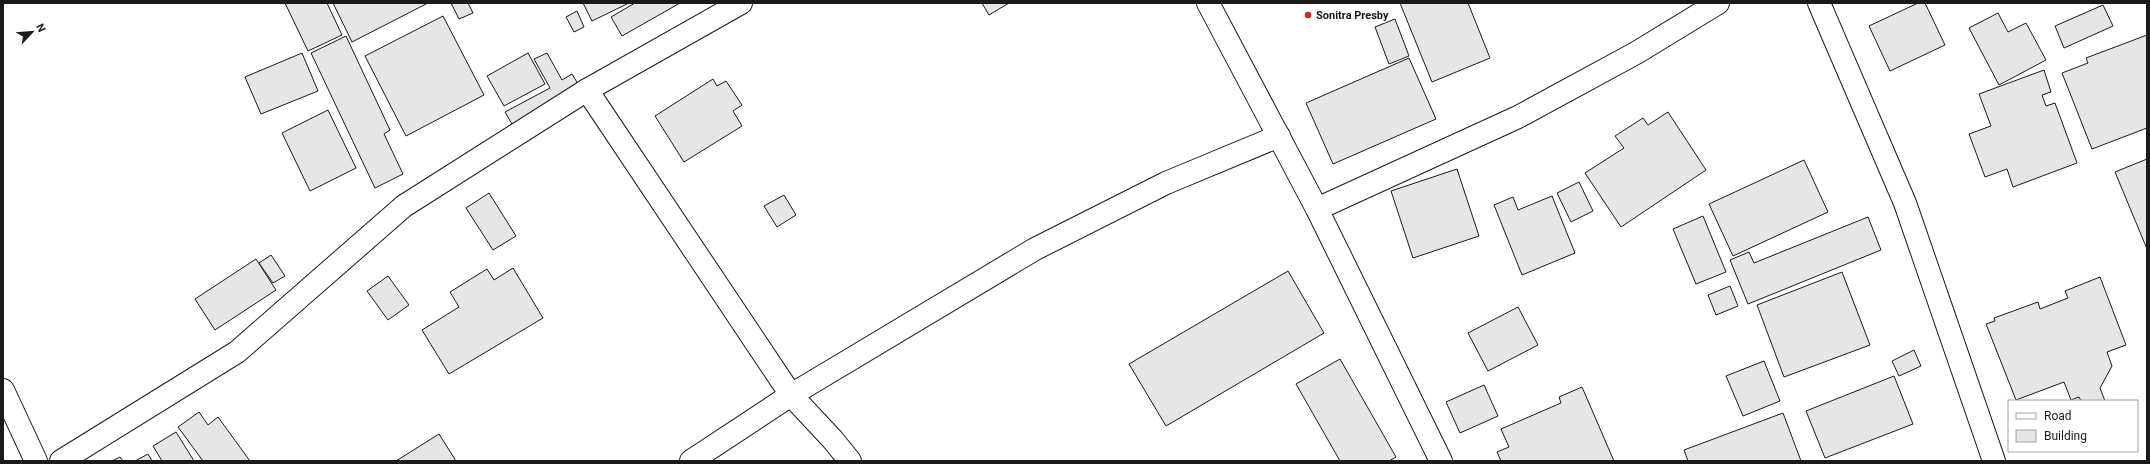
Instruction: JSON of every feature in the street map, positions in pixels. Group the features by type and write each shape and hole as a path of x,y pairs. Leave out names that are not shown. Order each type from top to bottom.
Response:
{"street":[{"path":"62,461 237,352 404,206 587,90 741,3"},
{"path":"1208,3 1318,209 1441,461"},
{"path":"1318,209 1518,117 1636,53 1718,3"},
{"path":"1819,3 1905,203 1994,461"},
{"path":"587,90 791,395 833,440 850,461"},
{"path":"691,461 791,395 1035,249 1166,183 1278,136"},
{"path":"3,390 36,461"}],"building":[{"path":"285,3 327,3 342,35 308,51"},
{"path":"333,3 428,3 352,42"},
{"path":"451,3 468,3 473,13 459,19"},
{"path":"583,3 629,3 592,21"},
{"path":"635,3 680,3 622,36 611,17"},
{"path":"982,3 1009,3 989,15"},
{"path":"1400,3 1468,3 1490,58 1432,82"},
{"path":"1918,3 1925,3 1945,45 1890,71 1869,26"},
{"path":"2103,5 2113,26 2064,48 2055,26"},
{"path":"577,11 584,27 574,32 566,17"},
{"path":"1998,13 2008,32 2026,23 2046,60 1999,85 1969,28"},
{"path":"443,16 484,95 406,136 365,56"},
{"path":"1395,19 1409,56 1389,64 1375,27"},
{"path":"2147,35 2147,128 2092,149 2062,73 2088,63 2086,58"},
{"path":"346,36 390,130 384,134 403,174 375,188 311,53"},
{"path":"302,53 318,91 261,114 245,77"},
{"path":"528,53 545,84 504,106 487,76"},
{"path":"547,53 562,80 572,74 580,87 512,124 505,112 550,88 534,59"},
{"path":"1409,58 1436,119 1333,164 1306,103"},
{"path":"2044,70 2051,92 2042,95 2046,106 2055,103 2077,163 2013,187 2007,169 1985,177 1969,134 1991,126 1979,94"},
{"path":"713,79 717,86 726,81 742,105 733,111 742,126 684,162 655,116"},
{"path":"328,110 356,168 310,191 282,133"},
{"path":"1668,112 1706,170 1621,227 1585,173 1624,148 1615,136 1643,118 1648,125"},
{"path":"2147,159 2147,249 2115,172"},
{"path":"1804,160 1828,212 1733,256 1709,204"},
{"path":"1457,169 1479,236 1413,258 1391,191"},
{"path":"1579,182 1593,211 1571,222 1557,193"},
{"path":"489,193 516,236 493,250 466,208"},
{"path":"784,195 796,215 777,227 764,206"},
{"path":"1552,196 1575,253 1522,275 1494,205 1513,197 1518,210"},
{"path":"1703,216 1726,272 1696,284 1673,229"},
{"path":"1868,217 1881,250 1748,304 1730,260 1749,252 1754,263"},
{"path":"271,255 285,276 273,283 259,263"},
{"path":"256,259 276,290 215,330 195,299"},
{"path":"513,268 543,318 449,374 422,330 459,307 450,292 487,269 494,280"},
{"path":"1288,271 1324,333 1166,426 1129,364"},
{"path":"1842,272 1870,345 1784,377 1757,305"},
{"path":"388,276 409,305 388,320 367,291"},
{"path":"2100,277 2126,345 2107,352 2112,366 2100,388 2105,400 2080,400 2079,397 2071,400 2064,382 2016,400 1986,324 1995,321 1994,318 2038,302 2040,309 2068,298 2065,291"},
{"path":"1730,286 1738,306 1716,315 1708,295"},
{"path":"1518,307 1538,345 1488,371 1468,333"},
{"path":"1914,350 1921,366 1899,376 1892,361"},
{"path":"1340,359 1396,457 1389,461 1340,461 1296,384"},
{"path":"1764,361 1780,401 1743,416 1726,376"},
{"path":"1894,376 1913,424 1825,458 1806,411"},
{"path":"1484,385 1498,416 1460,433 1446,402"},
{"path":"1582,387 1614,461 1501,461 1497,452 1509,447 1501,429 1561,403 1559,397"},
{"path":"199,412 208,425 218,417 250,461 203,461 178,427"},
{"path":"1783,413 1801,461 1688,461 1684,450"},
{"path":"176,432 194,461 162,461 153,446"},
{"path":"439,434 456,461 396,461"},
{"path":"148,454 152,461 135,461"},
{"path":"120,457 123,461 112,461"}],"place":[{"name":"Sonitra Presby","path":"1308,15"}]}
